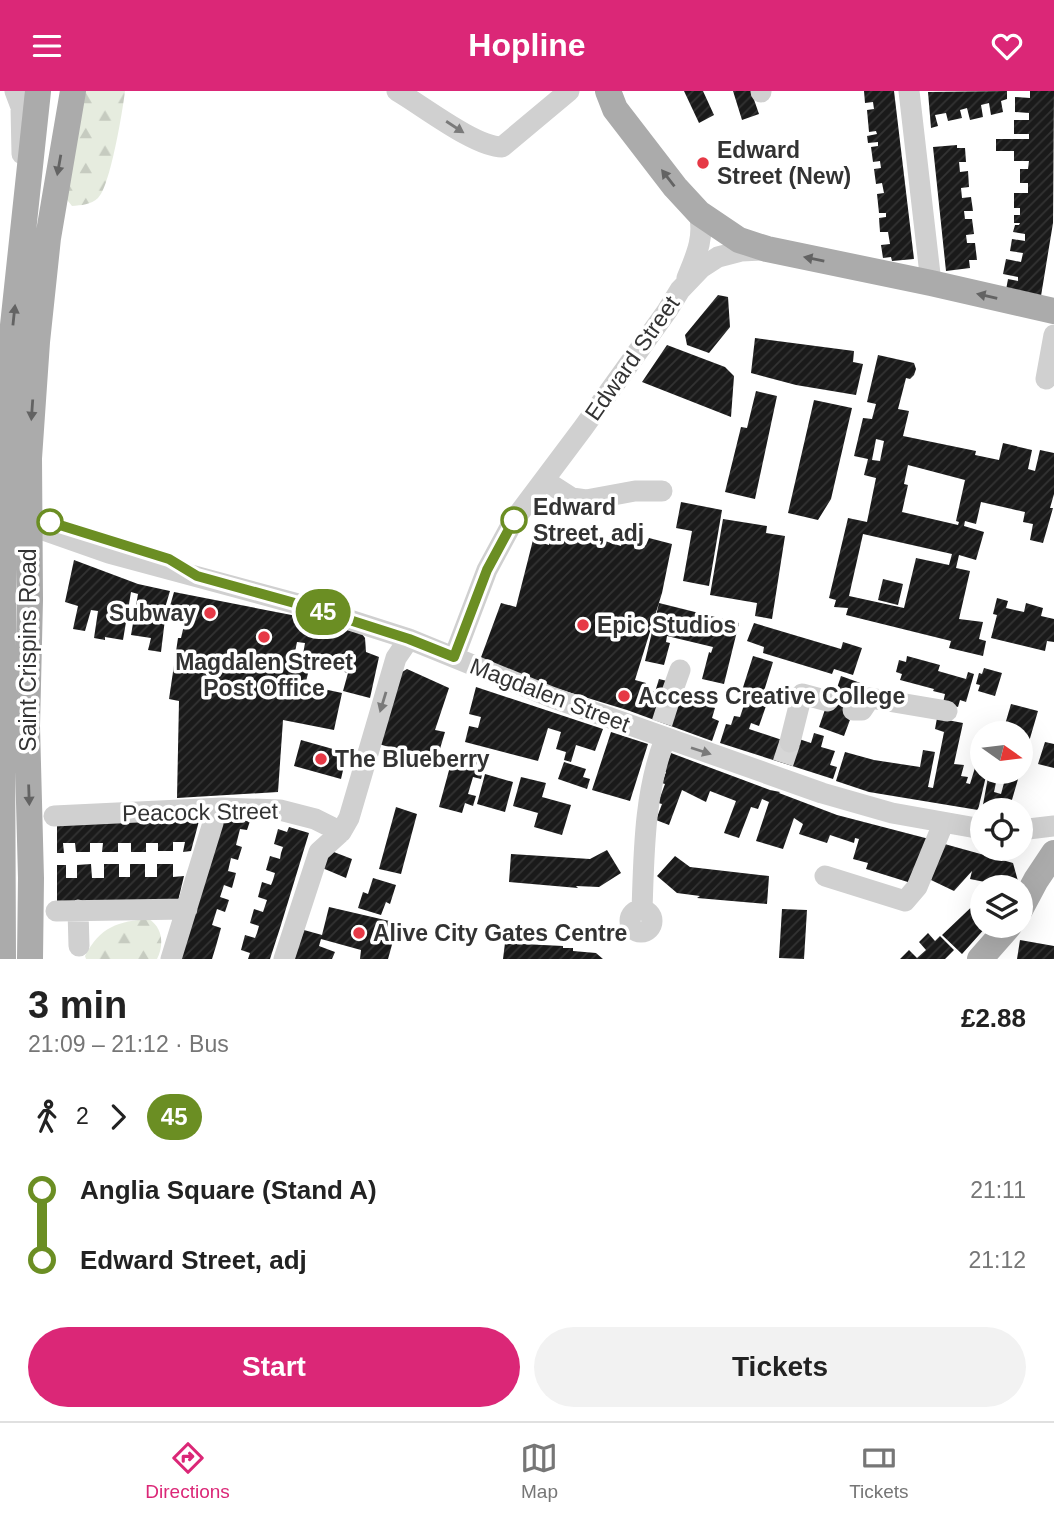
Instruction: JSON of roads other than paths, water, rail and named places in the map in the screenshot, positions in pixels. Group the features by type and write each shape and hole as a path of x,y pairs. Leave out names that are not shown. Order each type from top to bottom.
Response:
{"main road":[{"name":"Saint Crispins Road","path":"30,959 31,878 14,726 5,460 11,344 38,91"},
{"path":"608,91 615,109 675,187 699,213 739,240 767,250"},
{"path":"624,91 640,141"},
{"name":"Saint Crispins Road","path":"3,959 14,726 30,600 29,445 37,342 48,238 72,95"},
{"name":"Edward Street","path":"767,250 1054,311"},
{"path":"1033,886 1054,853"},
{"path":"980,959 998,938"}],"street":[{"path":"15,91 21,107 22,226"},
{"path":"397,91 475,140 491,147 502,147 509,142 569,91"},
{"path":"909,91 931,283"},
{"path":"685,283 702,237 703,227 699,213"},
{"name":"Edward Street","path":"454,657 501,541 685,283 718,257 741,251 767,250"},
{"path":"1046,379 1054,335"},
{"path":"544,480 572,498 586,501 635,491 662,491"},
{"name":"Magdalen Street","path":"0,515 109,553 297,603 409,639 527,688 780,770 866,806 970,827"},
{"path":"285,959 319,852 341,832 351,810 396,658 409,639"},
{"path":"670,698 680,670"},
{"path":"790,742 804,688 828,701"},
{"path":"866,696 947,711"},
{"path":"642,910 646,821 661,733"},
{"name":"Peacock Street","path":"54,816 254,808 299,813 341,832"},
{"path":"171,959 214,823 214,809"},
{"path":"825,876 905,901 917,887 943,824"},
{"path":"1033,828 1054,826"},
{"path":"79,946 67,911 187,909"}],"tunnel":[{"path":"662,723 670,698"},
{"path":"783,763 790,742"}],"place":[{"name":"Edward Street (New)","path":"703,163"},
{"name":"Edward Street, adj","path":"514,520"},
{"name":"Subway","path":"210,613"},
{"name":"Epic Studios","path":"583,625"},
{"name":"Magdalen Street Post Office","path":"264,637"},
{"name":"Access Creative College","path":"624,696"},
{"name":"The Blueberry","path":"321,759"},
{"name":"Alive City Gates Centre","path":"359,933"}]}
